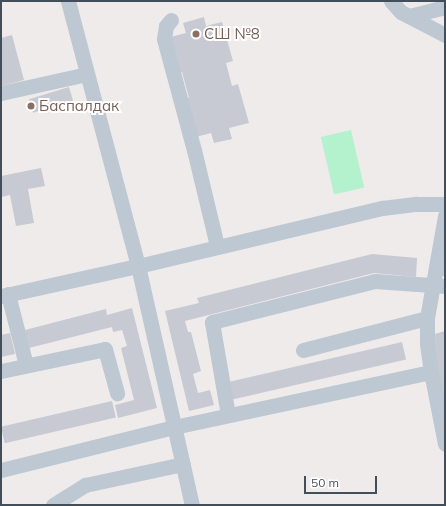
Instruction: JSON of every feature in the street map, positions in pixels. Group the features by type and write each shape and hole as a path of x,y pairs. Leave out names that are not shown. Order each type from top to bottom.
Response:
{"street":[{"path":"68,1 138,266 192,505"},
{"path":"391,1 401,12 445,35"},
{"path":"409,16 445,7"},
{"path":"171,20 166,26 164,38 194,150 217,246"},
{"path":"69,87 88,79"},
{"path":"1,93 88,79"},
{"path":"26,365 5,295 138,266 382,208 417,204 445,204"},
{"path":"445,216 438,285 427,318 427,344 445,444"},
{"path":"228,415 212,322 375,281 438,285"},
{"path":"303,350 427,318"},
{"path":"1,370 105,349 117,393"},
{"path":"1,470 174,427 431,372"},
{"path":"53,505 85,485 183,464"}],"green space":[{"path":"351,130 364,187 334,194 321,137"}],"building":[{"path":"204,17 206,26 222,22 233,61 226,63 232,86 238,84 249,123 229,128 232,139 214,143 211,133 192,138 182,100 189,98 182,72 177,73 167,38 186,33 183,23"},
{"path":"12,35 24,80 2,86 1,38"},
{"path":"69,87 73,100 33,113 29,99"},
{"path":"41,168 45,186 28,189 34,223 16,226 10,195 1,197 1,176"},
{"path":"372,254 417,258 416,277 374,273 185,321 188,332 191,332 201,371 193,374 198,393 210,390 214,405 189,411 165,311 199,303 197,298"},
{"path":"445,257 445,276 439,276"},
{"path":"132,308 157,408 118,418 115,405 134,400 121,348 127,346 122,330 113,332 112,327 29,348 25,330 106,309 107,315"},
{"path":"445,331 445,404 444,404 428,336"},
{"path":"10,333 15,354 1,357 1,335"},
{"path":"402,342 406,360 233,400 229,382"},
{"path":"112,401 116,418 5,443 1,427"}],"place":[{"name":"СШ №8","path":"196,34"},
{"name":"Баспалдак","path":"31,106"}]}
